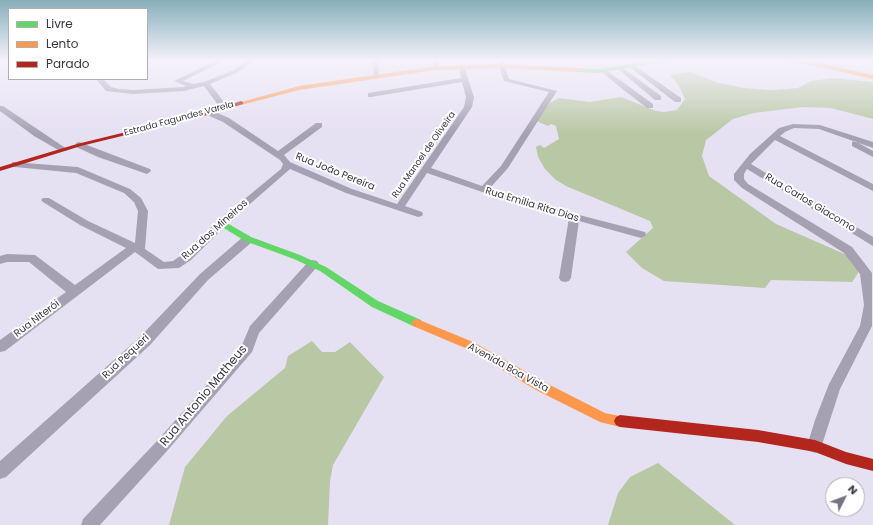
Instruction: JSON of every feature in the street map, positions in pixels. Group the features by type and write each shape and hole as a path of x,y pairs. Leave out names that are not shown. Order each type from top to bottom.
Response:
{"street":[{"path":"104,84 109,89 133,92 194,87 202,84"},
{"path":"187,84 194,87"},
{"path":"207,84 224,107"},
{"name":"Estrada Fagundes Varela","path":"0,169 63,149 210,113 224,107 279,92 325,84"},
{"path":"371,95 433,84"},
{"name":"Rua Manoel de Oliveira","path":"399,208 424,169 468,107 470,97 467,84"},
{"path":"483,190 504,168 553,90 526,84"},
{"path":"620,84 650,106"},
{"path":"641,84 658,98"},
{"path":"657,84 678,100"},
{"path":"1,110 63,149"},
{"name":"Rua João Pereira","path":"210,113 226,120 278,155 287,164 349,191 418,214"},
{"path":"278,155 319,125"},
{"path":"815,446 834,388 866,326 870,305 866,274 856,260 835,241 745,186 740,180 739,174 753,156 787,127 803,125 820,127 838,134 873,154"},
{"path":"838,134 854,137 873,145"},
{"path":"775,137 873,188"},
{"path":"79,145 100,155 147,171"},
{"path":"15,164 78,170 127,191 138,200 143,211 138,248"},
{"name":"Rua dos Mineiros","path":"46,200 84,223 138,248 162,266 175,265 187,257 222,223 285,170 287,164"},
{"name":"Rua Carlos Giacomo","path":"747,165 873,242"},
{"name":"Rua Emilia Rita Dias","path":"424,169 483,190 574,218 641,234"},
{"path":"565,278 574,218"},
{"name":"Avenida Boa Vista","path":"222,223 248,239 313,264 375,304 469,345 542,387 604,418 641,424 758,436 815,446 846,458 873,465"},
{"name":"Rua Pequeri","path":"0,470 145,341 204,277 248,239"},
{"name":"Rua Niterói","path":"0,347 74,292 138,248"},
{"path":"0,260 7,258 31,258 74,292"},
{"name":"Rua Antonio Matheus","path":"89,525 162,446 247,348 254,330 313,264"}],"green space":[{"path":"678,84 728,84 744,88 772,90 798,88 804,84 873,84 873,119 831,108 803,107 754,113 733,119 706,140 702,156 709,176 776,224 865,263 852,282 771,280 765,288 664,281 642,268 626,252 653,228 650,221 566,186 556,180 545,169 538,157 536,147 540,145 544,148 559,139 556,126 551,124 548,126 534,120 550,103 559,98 590,102 621,97 656,111 664,112 677,110 685,99"},
{"path":"312,341 322,352 335,352 350,342 384,377 333,465 330,481 328,525 169,525 185,467 227,416 285,368 288,356"},
{"path":"658,463 735,525 608,525 618,493 630,477"}],"traffic: fast":[{"path":"222,223 248,239 297,257 323,269 375,304 417,323"}],"traffic: slow":[{"path":"241,103 299,88 323,84"},
{"path":"417,323 469,345 542,387 604,418 620,421"}],"traffic: jam":[{"path":"0,169 79,145 210,113 241,103"},
{"path":"620,421 758,436 815,446 846,458 873,465"}]}
